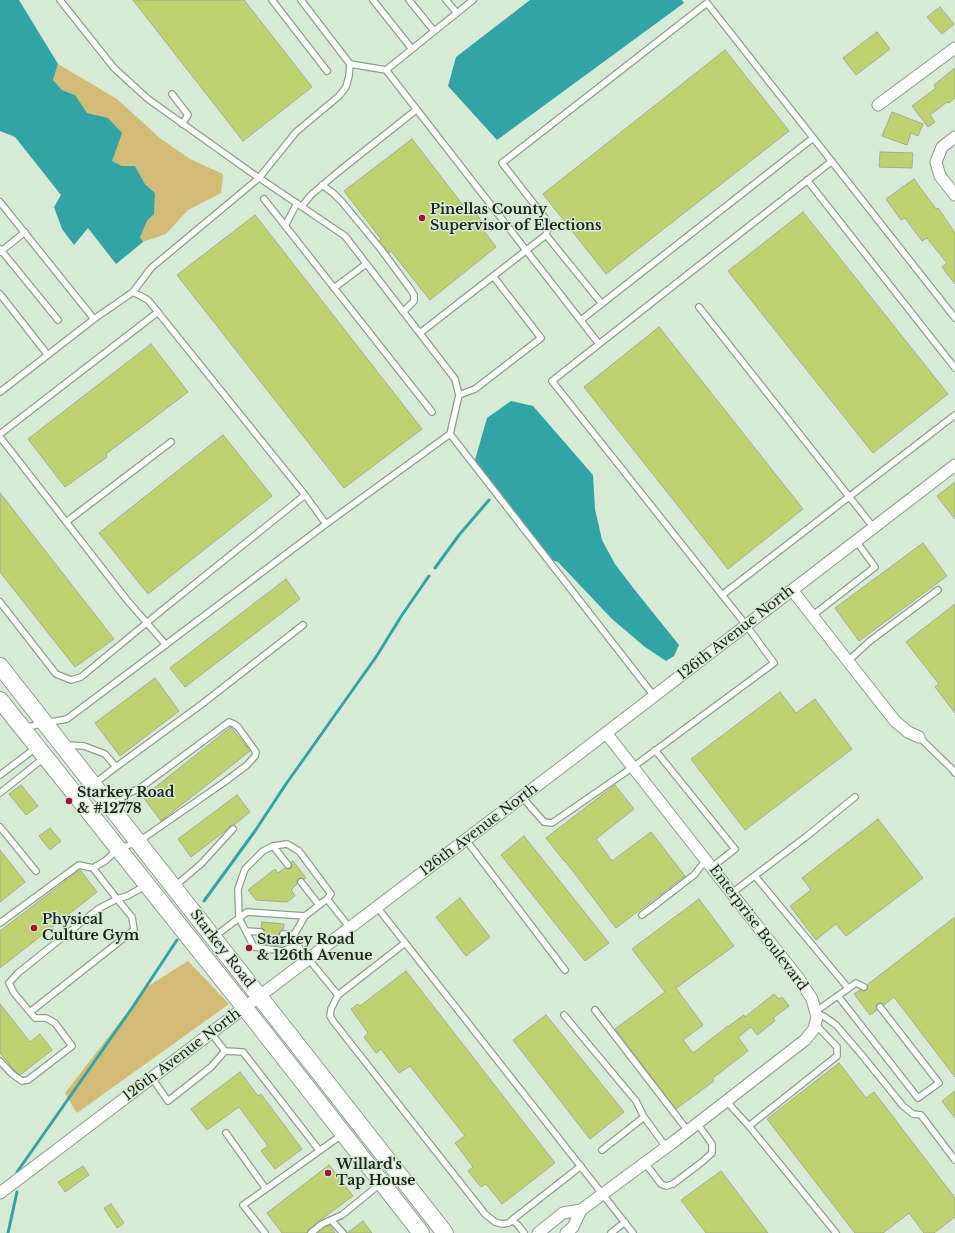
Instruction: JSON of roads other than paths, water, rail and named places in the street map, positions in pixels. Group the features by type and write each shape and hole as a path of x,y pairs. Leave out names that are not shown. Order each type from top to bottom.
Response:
{"main road":[{"name":"Starkey Road","path":"0,666 445,1233"},
{"name":"Starkey Road","path":"0,700 245,1008 421,1233"}],"street":[{"path":"878,105 955,48"},
{"path":"955,137 942,147 936,162 940,176 955,195"},
{"name":"126th Avenue North","path":"2,1189 260,997 955,465"},
{"path":"792,590 895,722 908,732 918,737"},
{"name":"Enterprise Boulevard","path":"606,733 799,979 812,999 815,1018"},
{"path":"538,1233 562,1214 581,1210 688,1131 805,1040 814,1029 815,1018"},
{"path":"566,1233 573,1227 581,1210"}],"lane":[{"path":"23,729 67,719 326,524 450,434 459,395 455,379 345,236 259,178 148,99 114,68 60,0"},
{"path":"0,392 47,354 133,292 151,268 259,178 296,132 339,96 346,87 350,64 301,0"},
{"path":"373,0 412,49"},
{"path":"409,0 434,31"},
{"path":"446,0 457,14"},
{"path":"386,70 473,0"},
{"path":"276,1 327,70"},
{"path":"420,333 546,235 548,228 545,218 502,163 707,3 955,318"},
{"path":"350,64 386,70 599,344"},
{"path":"172,94 188,116 182,124"},
{"path":"285,226 299,205 416,110"},
{"path":"581,320 813,138"},
{"path":"522,797 544,822 552,824 633,767 774,663 746,625 552,381 832,161"},
{"path":"807,180 955,368"},
{"path":"322,185 334,193 342,202 380,248 411,290 414,295 414,301 411,306 403,312"},
{"path":"264,199 432,412"},
{"path":"0,202 94,319"},
{"path":"25,232 1,251 58,320"},
{"path":"546,235 602,304"},
{"path":"334,288 366,264"},
{"path":"459,395 475,389 541,338 493,276"},
{"path":"133,292 148,300 158,312 305,495 326,524"},
{"path":"0,294 47,354"},
{"path":"699,307 874,528"},
{"path":"0,434 158,312"},
{"path":"722,595 955,415"},
{"path":"450,434 654,696"},
{"path":"0,438 127,600 166,645"},
{"path":"66,522 170,442"},
{"path":"0,602 56,674 71,680 82,677 305,495"},
{"path":"812,616 875,568 856,541"},
{"path":"848,661 870,641 938,590"},
{"path":"93,784 202,704 303,625"},
{"path":"93,868 105,861 118,849 138,842 223,783 247,765 255,756 256,752 238,727 229,722 146,784 127,794 111,807"},
{"path":"918,737 955,773"},
{"path":"62,745 84,746 105,754 116,767"},
{"path":"642,915 709,863 735,849 655,750"},
{"path":"0,775 41,752"},
{"path":"0,793 41,752"},
{"path":"732,893 854,797"},
{"path":"0,827 36,871"},
{"path":"174,887 201,864 233,829"},
{"path":"466,840 565,970"},
{"path":"297,944 283,951 254,947 239,918 238,889 245,869 263,851 273,846 286,844 299,851 332,894 327,900 304,916 294,935 297,944 338,995"},
{"path":"273,846 288,865"},
{"path":"0,923 79,865 93,868 132,917 134,930 30,1012"},
{"path":"755,876 848,988"},
{"path":"300,882 319,905"},
{"path":"0,1061 12,1074 22,1081 28,1080 72,1046 54,1023 46,1018 35,1018 14,993 9,983 18,973 98,909 147,885"},
{"path":"327,900 350,928"},
{"path":"377,908 633,1233"},
{"path":"213,938 246,912 304,916"},
{"path":"246,932 261,932"},
{"path":"283,934 294,935"},
{"path":"405,943 338,995 330,1009 330,1016 485,1214 495,1222 502,1224 509,1223 581,1166"},
{"path":"815,1018 848,988 856,983 864,987"},
{"path":"838,996 918,1098 939,1083 880,1008"},
{"path":"595,1010 688,1131"},
{"path":"564,1015 636,1101 644,1118 666,1147"},
{"path":"815,1018 826,1017 836,1025 862,1054 903,1106 913,1114 921,1115 955,1160"},
{"path":"749,1126 837,1056 837,1047 815,1018"},
{"path":"211,1033 225,1051 243,1052 319,1150"},
{"path":"152,1078 168,1100 211,1068 225,1051"},
{"path":"726,1101 749,1126 836,1233"},
{"path":"602,1150 644,1118"},
{"path":"645,1163 661,1184 666,1186 673,1184 697,1166 712,1153 713,1150 712,1144 698,1123"},
{"path":"264,1233 244,1205 343,1133"},
{"path":"226,1134 266,1189"},
{"path":"310,1233 322,1224 342,1215 382,1183"},
{"path":"332,1220 343,1233"},
{"path":"512,1220 524,1233"},
{"path":"611,1233 625,1222"}],"water":[{"path":"0,0 19,0 58,64 53,80 62,90 75,95 87,113 108,118 122,133 112,161 122,166 135,166 145,184 155,193 154,214 147,221 140,237 143,242 116,264 88,228 74,245 62,229 54,207 61,195 15,137 0,131"},
{"path":"530,0 682,0 684,3 497,140 448,86 456,57"},
{"path":"511,401 533,406 593,475 595,509 602,540 615,564 679,645 674,656 666,661 645,647 612,619 558,562 548,559 475,460 487,418"}],"waterway":[{"path":"435,568 459,535 489,500"},
{"path":"204,901 255,831 286,784 376,657 402,615 429,576"},
{"path":"17,1172 132,1008 177,940"},
{"path":"8,1233 17,1192"}],"place":[{"name":"Pinellas County Supervisor of Elections","path":"422,218"},
{"name":"Starkey Road & #12778","path":"69,801"},
{"name":"Physical Culture Gym","path":"34,928"},
{"name":"Starkey Road & 126th Avenue","path":"249,948"},
{"name":"Willard's Tap House","path":"328,1173"}]}
